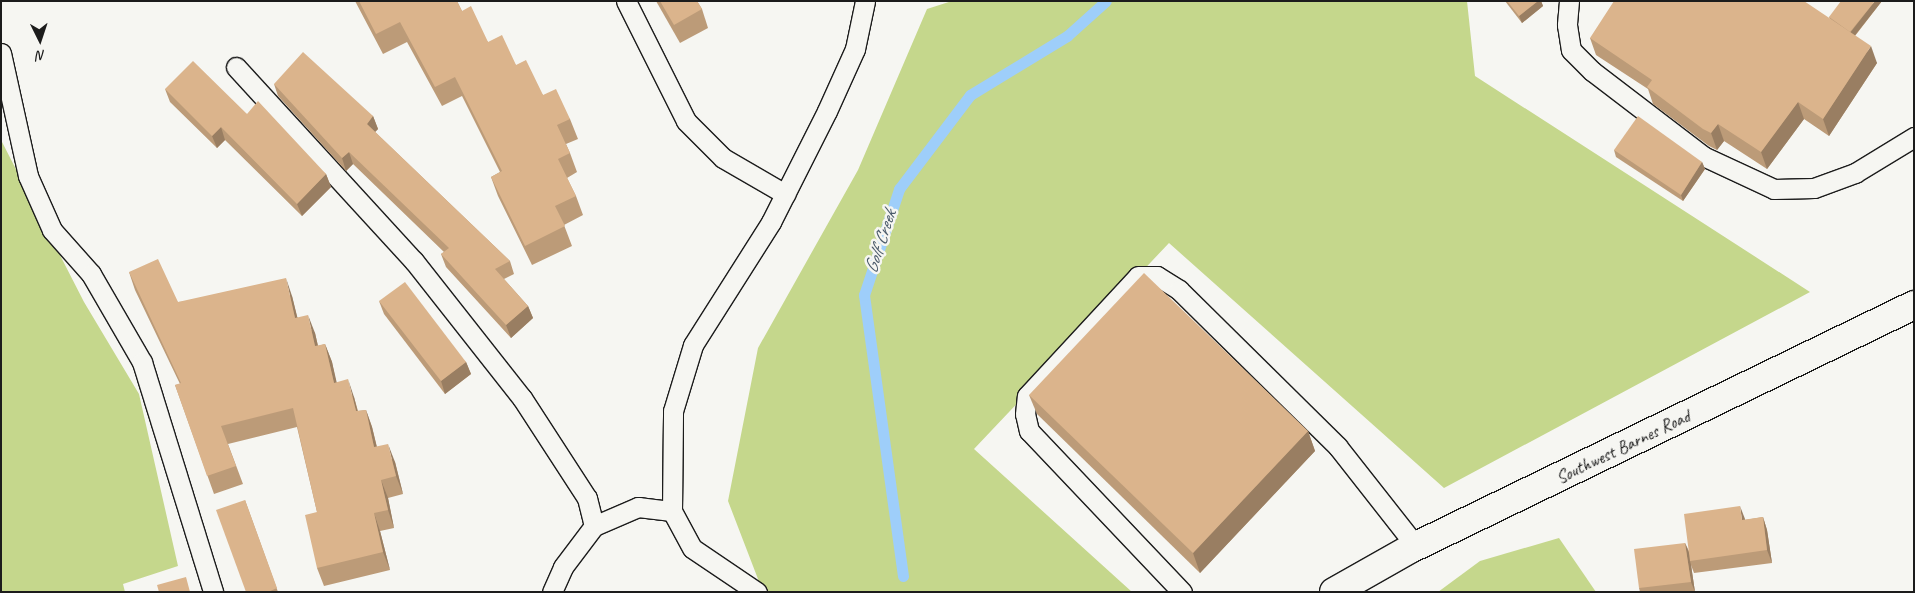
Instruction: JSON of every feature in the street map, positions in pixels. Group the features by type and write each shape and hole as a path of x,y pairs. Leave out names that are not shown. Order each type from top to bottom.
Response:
{"main road":[{"name":"Southwest Barnes Road","path":"1334,592 1416,546 1914,305"}],"lane":[{"path":"626,1 686,121 723,158 785,194"},
{"path":"757,592 692,548 672,511 673,411 693,345 785,194 855,49 865,1"},
{"path":"1569,1 1567,25 1571,50 1592,71 1703,156 1766,186 1814,188 1855,173 1914,137"},
{"path":"1,53 28,176 52,230 91,274 142,362 213,592"},
{"path":"236,67 414,261 522,398 587,498 594,526"},
{"path":"1182,592 1029,431 1025,414 1027,396 1138,276 1157,276 1179,290 1338,447 1416,546"},
{"path":"552,592 563,567 594,526 638,507 672,511"}],"green space":[{"path":"952,1 1467,1 1475,76 1810,292 1444,488 1169,243 974,449 1132,592 763,592 728,501 758,348 858,170 927,9"},
{"path":"1,140 84,302 139,394 178,566 123,584 125,592 1,592"},
{"path":"1559,538 1596,592 1438,592 1480,561"}],"building":[{"path":"359,1 457,1 462,11 471,6 488,42 502,35 516,65 526,60 543,95 556,89 570,119 557,125 570,153 558,159 576,196 555,206 565,226 525,246 491,177 502,171 455,77 435,87 400,22 376,34"},
{"path":"660,1 697,1 702,9 674,25"},
{"path":"1507,1 1538,1 1519,16"},
{"path":"1614,1 1804,1 1871,46 1823,119 1798,102 1761,152 1718,124 1711,133 1703,129 1647,87 1652,80 1590,38"},
{"path":"1841,1 1875,1 1850,32 1829,17"},
{"path":"303,52 373,116 367,124 510,261 495,269 528,306 506,325 441,254 449,248 349,152 342,158 274,84"},
{"path":"193,61 247,114 258,101 326,174 297,204 221,127 212,136 165,89"},
{"path":"1638,116 1702,162 1681,195 1614,150"},
{"path":"158,259 178,302 286,278 295,318 308,315 315,346 325,344 334,383 348,379 356,411 366,410 374,447 388,444 396,476 381,480 388,510 374,513 383,552 317,568 305,515 317,512 293,408 221,426 236,466 207,476 175,385 181,383 129,272"},
{"path":"1144,273 1308,431 1193,553 1029,395"},
{"path":"405,282 466,362 441,381 379,301"},
{"path":"245,500 277,588 268,592 246,592 216,510"},
{"path":"1740,506 1742,520 1763,517 1767,550 1690,561 1684,514"},
{"path":"1685,543 1691,582 1639,588 1634,549"},
{"path":"186,577 190,592 159,592 157,585"}],"waterway":[{"name":"Golf Creek","path":"903,576 864,295 899,189 970,95 1067,36 1106,1"}]}
